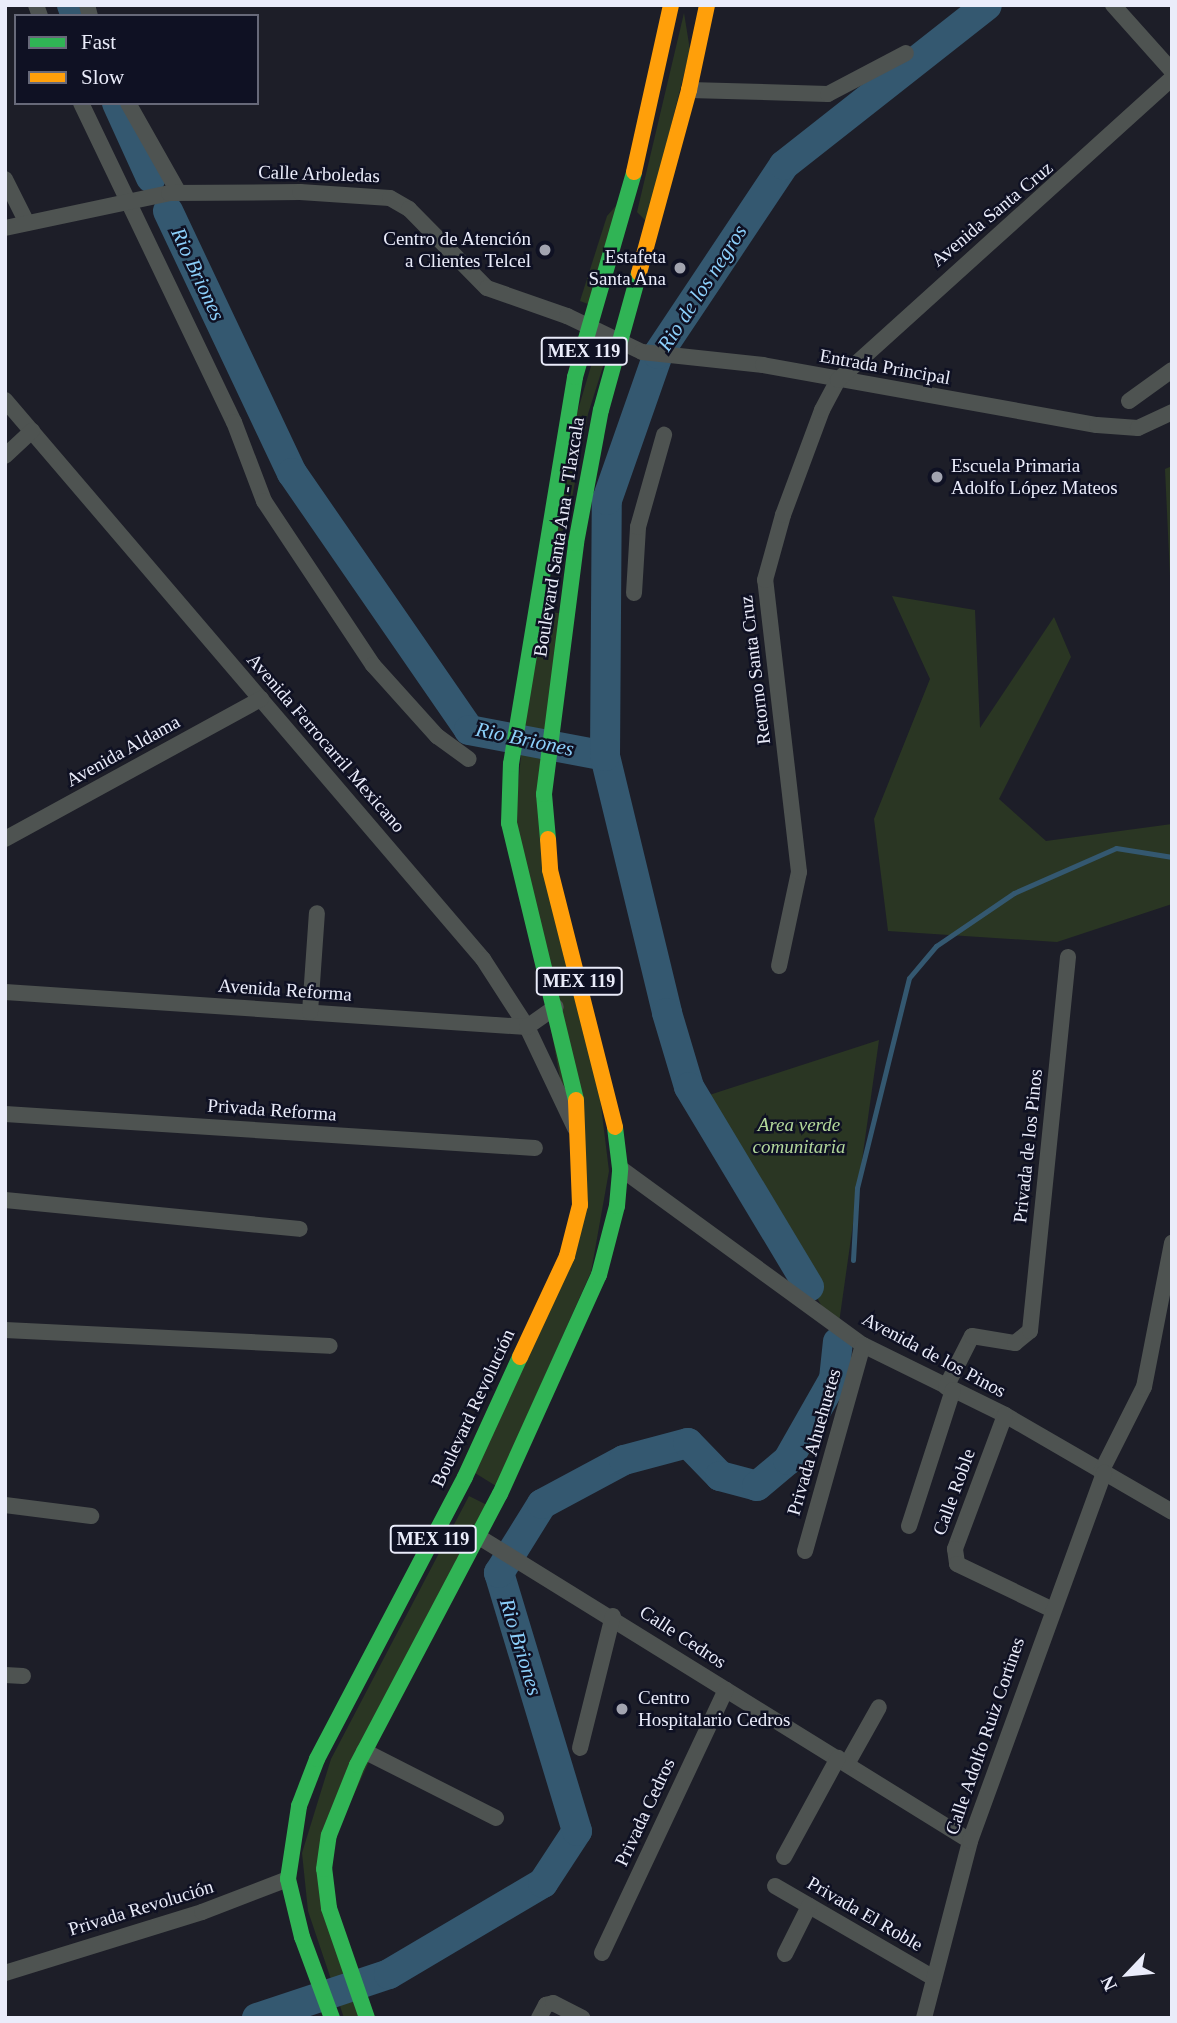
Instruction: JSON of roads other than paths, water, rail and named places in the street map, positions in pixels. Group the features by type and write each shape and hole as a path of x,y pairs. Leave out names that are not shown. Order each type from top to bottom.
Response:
{"main road":[{"name":"Boulevard Santa Ana - Tlaxcala","path":"510,790 520,702 575,377 592,330 661,65 671,5"},
{"path":"695,5 696,55"},
{"name":"Boulevard Santa Ana - Tlaxcala","path":"544,794 576,543 601,410 689,90 707,5"},
{"path":"546,538 576,543"},
{"path":"535,609 566,613"},
{"name":"Boulevard Revolución","path":"367,2018 334,1927 324,1869 329,1835 364,1751 479,1537 482,1485 567,1256 580,1205 580,1137 574,1083 516,856 510,790"},
{"name":"Boulevard Revolución","path":"332,2018 302,1937 288,1879 291,1838 317,1759 482,1485 599,1275 617,1206 620,1168 614,1121 550,870 544,794"}],"street":[{"path":"1113,5 1172,71"},
{"path":"689,90 828,94 906,53"},
{"name":"Avenida Santa Cruz","path":"838,380 1172,78"},
{"path":"82,105 234,422 264,501 373,665 436,736 469,759"},
{"path":"129,105 179,193"},
{"path":"5,179 27,223"},
{"name":"Calle Arboledas","path":"5,228 127,199 179,193 300,192 390,198 409,209 487,288 592,330"},
{"name":"Entrada Principal","path":"592,330 642,352 694,357 838,380 1097,425 1138,428 1172,412"},
{"path":"1129,401 1172,369"},
{"name":"Retorno Santa Cruz","path":"779,966 799,872 766,566 822,410 838,380"},
{"name":"Avenida Ferrocarril Mexicano","path":"5,400 483,959 527,1027 580,1137"},
{"path":"5,456 32,431"},
{"path":"634,593 638,527 664,435"},
{"name":"Avenida Aldama","path":"5,839 261,699"},
{"path":"310,1012 317,913"},
{"name":"Privada de los Pinos","path":"949,1388 972,1336 1015,1343 1025,1339 1030,1331 1068,957"},
{"name":"Avenida Reforma","path":"5,992 527,1027"},
{"path":"527,1027 556,1007"},
{"name":"Privada Reforma","path":"5,1114 535,1148"},
{"name":"Avenida de los Pinos","path":"620,1168 863,1345 1005,1415 1166,1509"},
{"path":"5,1200 300,1229"},
{"name":"Calle Adolfo Ruiz Cortines","path":"923,2018 970,1841 1051,1609 1102,1472 1144,1387 1172,1243"},
{"path":"5,1329 330,1346"},
{"name":"Privada Ahuehuetes","path":"805,1551 863,1345"},
{"path":"909,1526 949,1388"},
{"name":"Calle Roble","path":"1005,1415 955,1549 957,1564 1051,1609"},
{"path":"1166,1509 1172,1493"},
{"path":"5,1505 91,1516"},
{"name":"Calle Cedros","path":"479,1537 613,1616 726,1690 970,1841"},
{"path":"580,1748 613,1616"},
{"path":"5,1675 23,1676"},
{"name":"Privada Cedros","path":"602,1953 726,1690"},
{"path":"784,1857 842,1761 879,1707"},
{"path":"364,1751 496,1818"},
{"name":"Privada Revolución","path":"5,1973 202,1912 288,1879"},
{"name":"Privada El Roble","path":"775,1886 934,1978"},
{"path":"785,1954 809,1906"},
{"path":"539,2018 546,2005 553,2003 582,2018"}],"waterway":[{"name":"Rio Briones","path":"72,5 75,14"},
{"name":"Rio de los negros","path":"605,756 607,500 658,354 784,165 987,5"},
{"name":"Rio Briones","path":"118,105 151,178"},
{"name":"Rio Briones","path":"168,211 292,473 469,730 605,756 667,1013 689,1087 809,1287"},
{"path":"853,1260 857,1188 909,978 936,946 1014,893 1116,848 1172,857"},
{"name":"Rio Briones","path":"257,2018 389,1974 543,1883 577,1831 499,1573 542,1504 624,1460 688,1443 720,1476 757,1486 788,1460 834,1379 838,1342"}],"place":[{"name":"Centro de Atención a Clientes Telcel","path":"545,250"},
{"name":"Estafeta Santa Ana","path":"680,268"},
{"name":"Escuela Primaria Adolfo López Mateos","path":"937,477"},
{"name":"Centro Hospitalario Cedros","path":"622,1709"}],"park label":[{"name":"Area verde comunitaria","path":"799,1136"}]}
